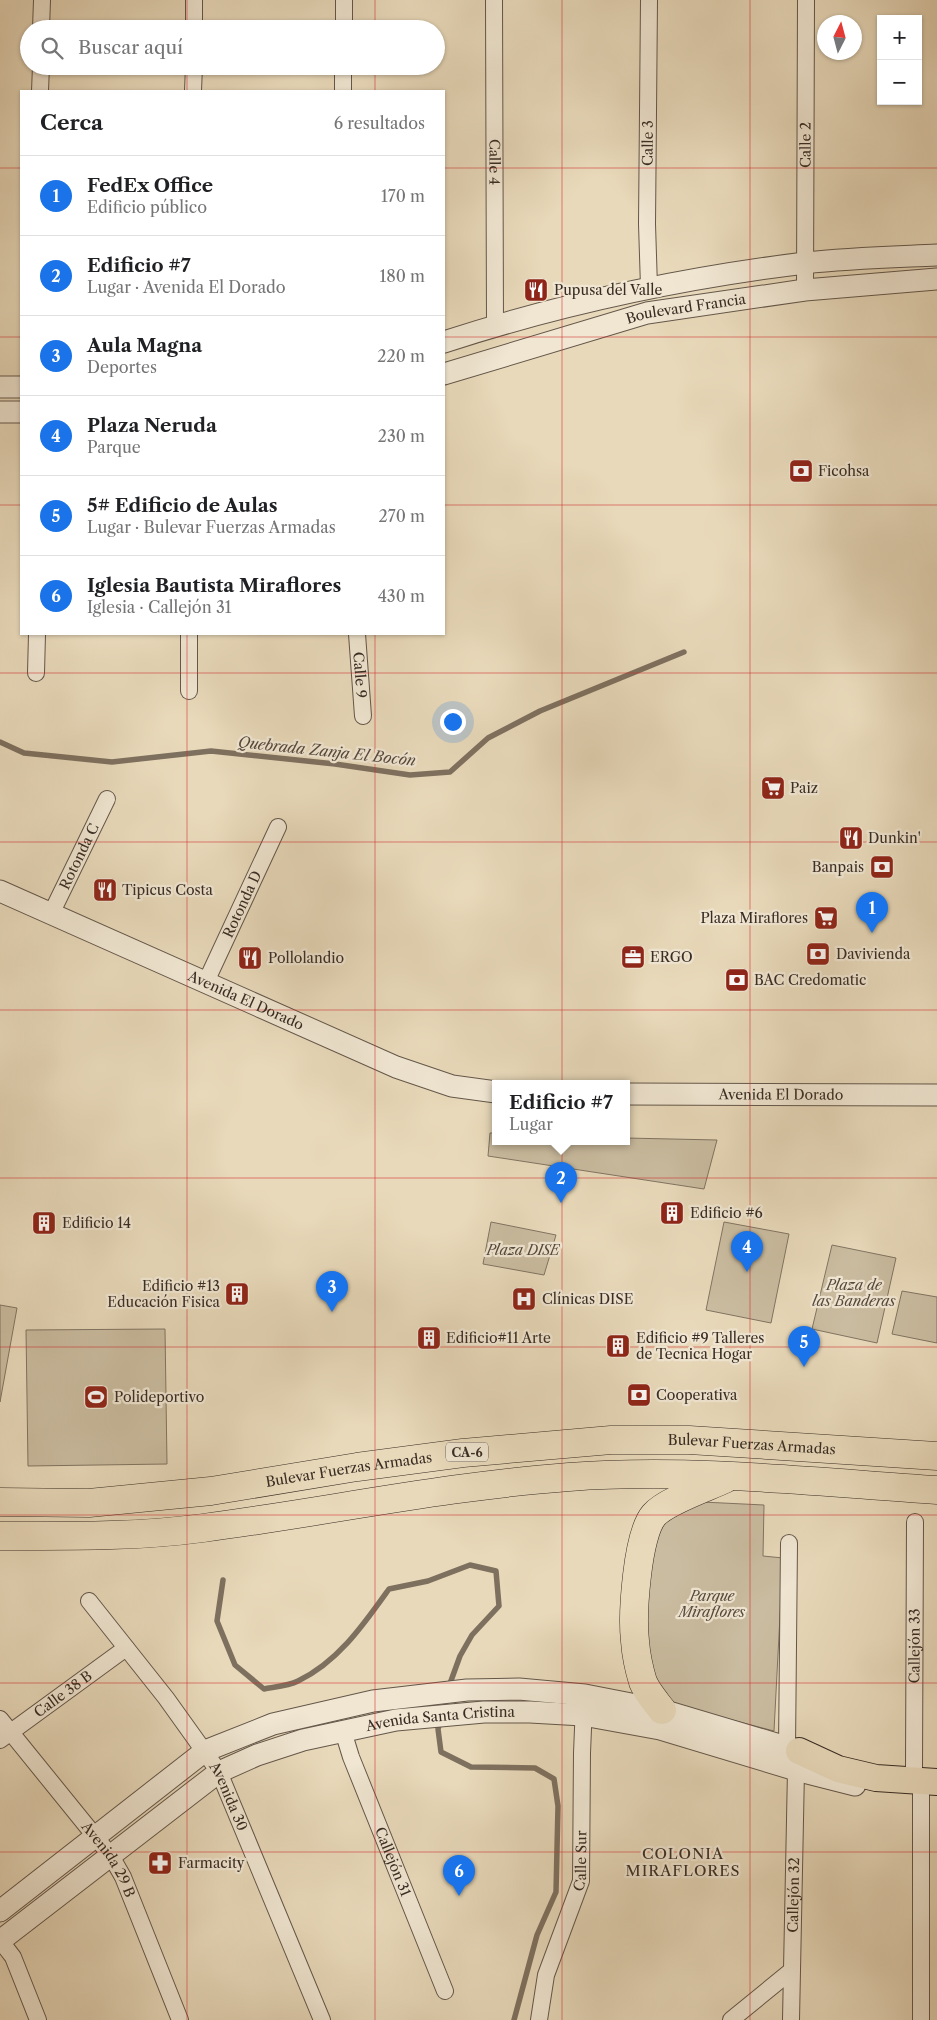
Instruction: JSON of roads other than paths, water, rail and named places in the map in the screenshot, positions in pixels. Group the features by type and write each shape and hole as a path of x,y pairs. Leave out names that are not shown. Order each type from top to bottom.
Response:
{"highway":[{"name":"Bulevar Fuerzas Armadas","path":"0,1502 89,1503 211,1492 357,1467 454,1454 611,1440 689,1440 931,1454"},
{"path":"0,1536 87,1536 166,1532 212,1527 514,1482 570,1477 663,1474 730,1476 937,1490"},
{"path":"661,1720 644,1684 634,1639 641,1544 647,1525 654,1514 665,1506 730,1476"}],"main road":[{"path":"794,1756 838,1769 932,1789"}],"street":[{"path":"41,20 42,0"},
{"path":"194,0 194,20"},
{"path":"344,0 344,20"},
{"name":"Calle 4","path":"494,0 495,326"},
{"name":"Calle 3","path":"649,0 647,215 649,287"},
{"name":"Calle 2","path":"805,290 806,0"},
{"path":"40,90 41,75"},
{"path":"193,90 194,75"},
{"path":"343,75 343,90"},
{"name":"Boulevard Francia","path":"445,342 495,326 649,287 806,263 937,255"},
{"name":"Boulevard Francia","path":"445,374 648,313 805,290 937,279"},
{"path":"0,387 20,387"},
{"path":"0,412 20,412"},
{"path":"36,673 37,635"},
{"path":"189,635 189,691"},
{"name":"Calle 9","path":"357,635 364,716"},
{"name":"Rotonda C","path":"51,914 107,799"},
{"name":"Rotonda D","path":"205,984 278,827"},
{"name":"Avenida El Dorado","path":"0,891 396,1068 452,1086 492,1091"},
{"name":"Avenida El Dorado","path":"630,1094 937,1094"},
{"name":"Callejón 33","path":"914,1770 915,1522"},
{"name":"Callejón 32","path":"789,1544 794,1756 790,2020"},
{"name":"Avenida 30","path":"89,1601 220,1772 322,2020"},
{"name":"Calle 38 B","path":"3,1730 126,1648"},
{"name":"Avenida Santa Cristina","path":"0,1911 205,1751 272,1724 373,1701 467,1690 519,1689 584,1705 661,1720 794,1756 937,1771"},
{"name":"Avenida Santa Cristina","path":"0,1940 220,1772 258,1755 303,1740 396,1720 484,1712 530,1712 584,1705"},
{"name":"Calle Sur","path":"539,2020 546,1975 581,1881 584,1705"},
{"name":"Avenida 29 B","path":"3,1730 111,1856 123,1877 180,2020"},
{"name":"Callejón 31","path":"343,1732 351,1757 445,1991"},
{"name":"Avenida Santa Cristina","path":"794,1756 852,1785 932,1789"},
{"path":"921,2020 932,1789"},
{"path":"0,1940 13,1957 38,2020"},
{"path":"731,2020 791,1971"}],"waterway":[{"name":"Quebrada Zanja El Bocón","path":"0,742 24,753 112,762 211,751 335,764 410,775 450,772 488,738 540,711 684,652"},
{"path":"223,1580 217,1621 235,1665 264,1689 294,1683 326,1664 349,1641 389,1589 428,1581 470,1565 496,1571 499,1606 472,1635 460,1656 448,1689"},
{"path":"441,1720 438,1729 441,1752 471,1767 535,1768 554,1779 558,1806 556,1892 537,1935 514,2020"}],"place":[{"name":"Pupusa del Valle","path":"536,290"},
{"name":"Ficohsa","path":"801,471"},
{"name":"Paiz","path":"773,788"},
{"name":"Dunkin'","path":"851,838"},
{"name":"Banpais","path":"882,867"},
{"name":"Tipicus Costa","path":"105,890"},
{"name":"Plaza Miraflores","path":"826,918"},
{"name":"FedEx Office","path":"872,933"},
{"name":"Davivienda","path":"818,954"},
{"name":"ERGO","path":"633,957"},
{"name":"Pollolandio","path":"250,958"},
{"name":"BAC Credomatic","path":"737,980"},
{"name":"Edificio #7","path":"561,1203"},
{"name":"Edificio #6","path":"672,1213"},
{"name":"Edificio 14","path":"44,1223"},
{"name":"Plaza Neruda","path":"747,1272"},
{"name":"Edificio #13 Educación Fisica","path":"237,1294"},
{"name":"Clínicas DISE","path":"524,1299"},
{"name":"Aula Magna","path":"332,1312"},
{"name":"Edificio#11 Arte","path":"429,1338"},
{"name":"Edificio #9 Talleres de Tecnica Hogar","path":"618,1346"},
{"name":"5# Edificio de Aulas","path":"804,1367"},
{"name":"Cooperativa","path":"639,1395"},
{"name":"Polideportivo","path":"96,1397"},
{"name":"Farmacity","path":"160,1863"},
{"name":"Iglesia Bautista Miraflores","path":"459,1896"}],"district":[{"name":"COLONIA MIRAFLORES","path":"683,1862"}],"park label":[{"name":"Plaza DISE","path":"523,1250"},
{"name":"Plaza de las Banderas","path":"854,1294"},
{"name":"Parque Miraflores","path":"712,1604"}]}
